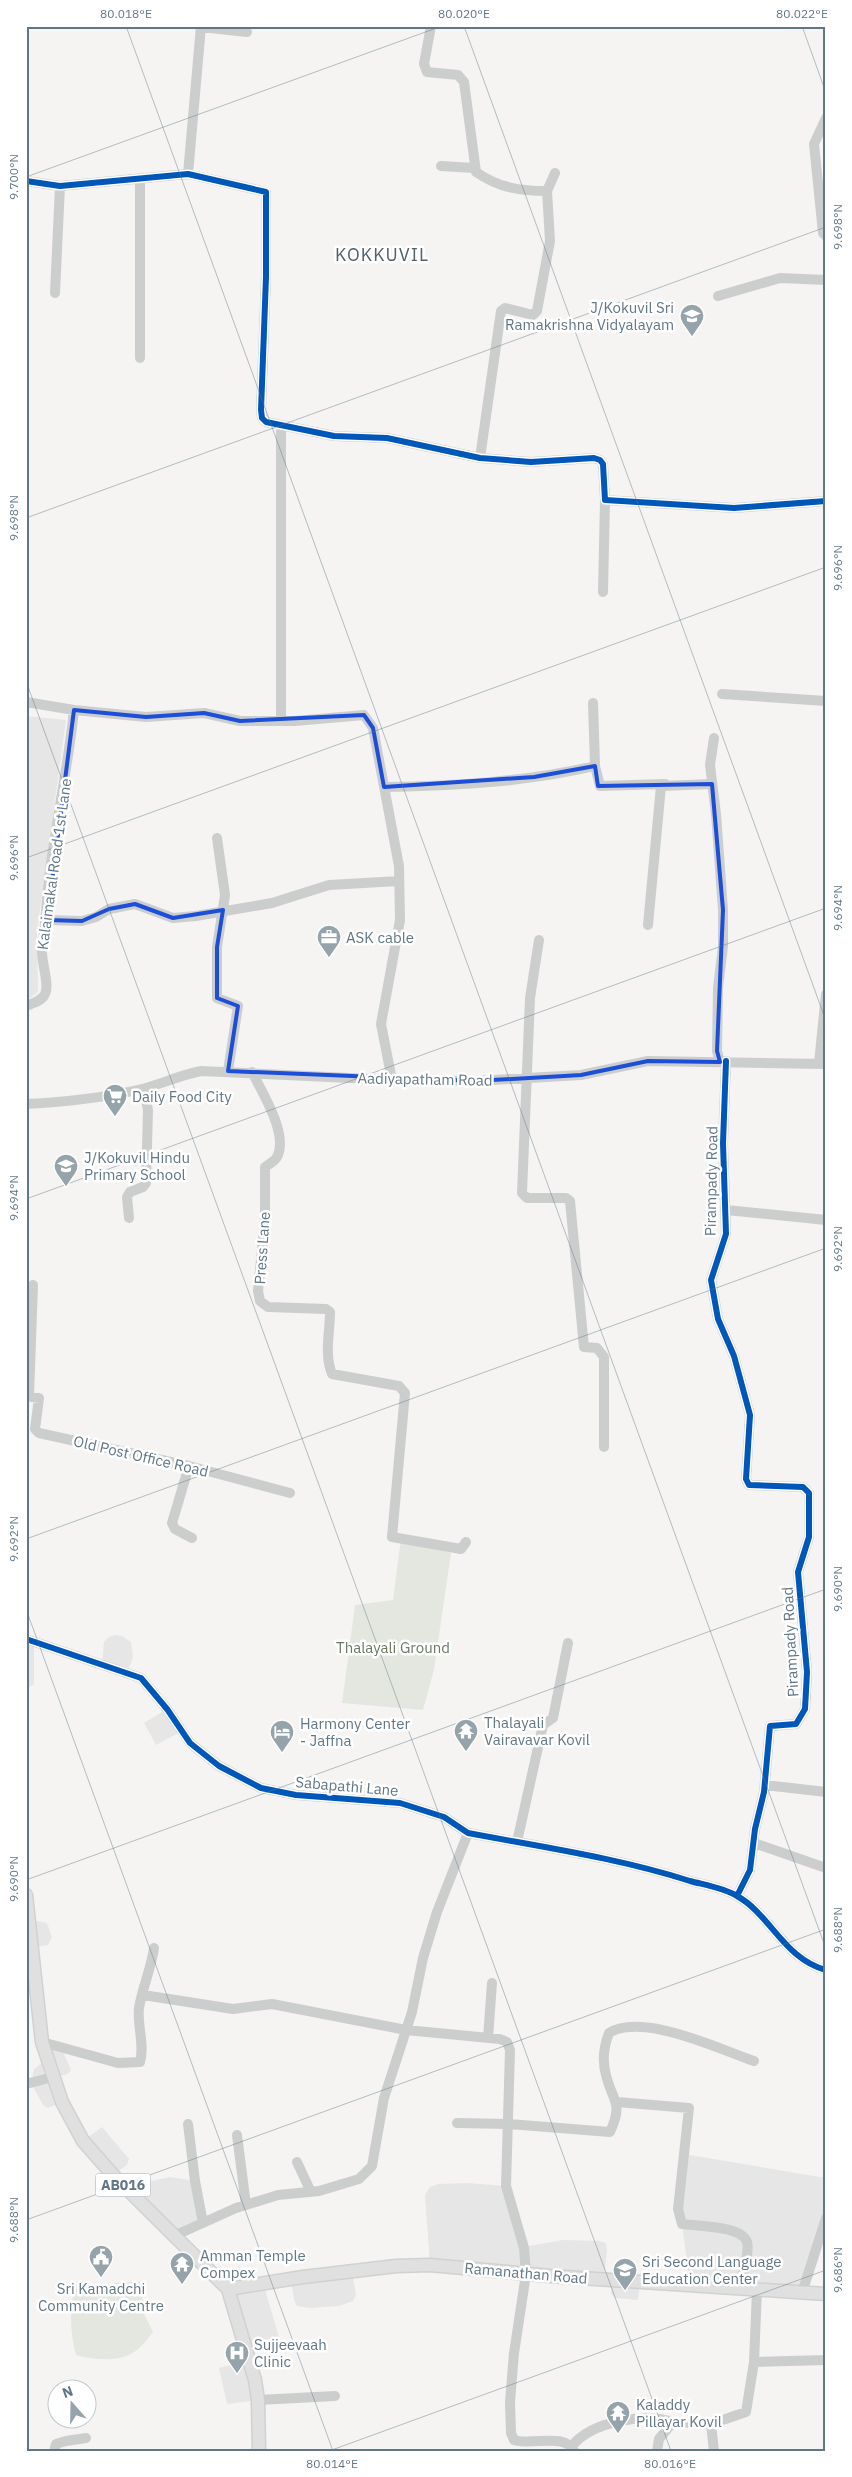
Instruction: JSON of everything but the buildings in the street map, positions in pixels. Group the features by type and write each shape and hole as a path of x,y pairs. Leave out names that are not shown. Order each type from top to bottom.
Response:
{"main road":[{"name":"AB016","path":"26,1895 42,2042 53,2077 69,2116 83,2141 125,2187 176,2235 228,2289 250,2360 258,2400 259,2451"},
{"name":"Ramanathan Road","path":"228,2289 302,2277 430,2264 526,2274 826,2294"}],"street":[{"path":"431,26 424,64 427,72 458,75 464,82 476,172 490,182 518,191 547,191"},
{"path":"188,174 201,27 247,32"},
{"path":"826,118 814,144 823,233 826,236"},
{"path":"441,166 474,168"},
{"path":"480,458 501,311 505,308 533,315 537,311 550,241 547,191 556,173"},
{"path":"26,181 60,186 188,174 266,192 266,277 262,418 266,422 334,436 387,438 480,458 532,462 594,458 600,460 603,464 605,500 603,592"},
{"path":"140,180 140,358"},
{"path":"55,292 60,186"},
{"path":"718,296 780,278 826,280"},
{"path":"281,425 282,721"},
{"path":"605,500 734,508 826,501"},
{"path":"722,694 826,701"},
{"path":"26,702 74,710 146,717 204,713 240,721 282,721 364,716 374,728 399,866 400,920 381,1024 392,1080"},
{"path":"593,703 595,766 600,786 712,784"},
{"name":"Kalaimakal Road 1st Lane","path":"26,1006 38,1002 45,996 46,990 41,957 47,920 48,888 69,762 74,710"},
{"name":"Pirampady Road","path":"714,738 710,765 716,814 723,910 723,946 718,988 717,1042 723,1061 726,1234 710,1280 718,1319 734,1356 750,1415 746,1479 749,1485 803,1487 809,1493 809,1537 798,1572 807,1672 805,1710 796,1724 770,1726 765,1785 750,1870 737,1896"},
{"path":"384,787 430,786 534,777 595,766"},
{"path":"648,925 660,790 661,786 665,784"},
{"path":"217,838 225,895 217,947 217,998 238,1006 228,1071"},
{"path":"47,920 82,921 96,917 109,909 135,904 173,918 272,903 329,885 399,881"},
{"path":"539,940 530,998 522,1193 527,1198 566,1198 570,1201 584,1347 597,1348 604,1357 604,1447"},
{"path":"822,1063 826,994"},
{"name":"Aadiyapatham Road","path":"26,1104 85,1101 144,1089 179,1076 201,1071 392,1080 526,1080 581,1075 648,1061 822,1063"},
{"name":"Press Lane","path":"252,1072 274,1117 280,1144 277,1157 265,1167 265,1218 258,1291 260,1301 268,1307 326,1309 330,1312 328,1362 332,1374 399,1386 405,1393 392,1537 461,1549 466,1542"},
{"path":"129,1218 128,1197 130,1192 143,1187 146,1182 148,1110 144,1089"},
{"path":"726,1210 826,1220"},
{"path":"28,1396 34,1285"},
{"name":"Old Post Office Road","path":"28,1396 38,1398 40,1402 35,1429 39,1433 189,1466 290,1493"},
{"path":"189,1466 172,1523 174,1529 192,1538"},
{"name":"Sabapathi Lane","path":"26,1639 141,1678 167,1709 190,1743 219,1766 261,1788 296,1795 400,1802 444,1817 468,1833 655,1870 737,1896 751,1907 787,1946 806,1962 826,1970"},
{"path":"517,1842 543,1725 553,1718 568,1643"},
{"path":"765,1785 826,1792"},
{"path":"176,2235 246,2205 278,2195 319,2190 359,2179 372,2166 384,2098 406,2030 423,1958 437,1912 468,1833"},
{"path":"754,1843 826,1868"},
{"path":"42,2042 118,2063 140,2062 142,2050 138,2016 154,1948"},
{"path":"488,2038 492,1983"},
{"path":"143,1995 233,2009 272,2004 406,2030 488,2038 507,2042 510,2050 506,2186 524,2248 526,2274 514,2353 510,2402 511,2432 514,2440 523,2443 555,2441 573,2448 578,2438 593,2430 619,2422 647,2417 673,2422 711,2424 746,2412 754,2362 757,2290"},
{"path":"457,2123 509,2124 610,2132 614,2123 617,2102 606,2075 603,2049 608,2033 616,2028 628,2026 664,2030 754,2061"},
{"path":"26,2084 53,2077"},
{"path":"617,2102 689,2108 678,2209 682,2224 735,2230 744,2235 748,2243 740,2288"},
{"path":"188,2124 195,2181 203,2223"},
{"path":"236,2135 246,2205"},
{"path":"297,2162 310,2190"},
{"path":"802,2293 826,2218"},
{"path":"754,2362 826,2360"},
{"path":"258,2400 335,2396"},
{"path":"657,2451 659,2439 673,2422"},
{"path":"711,2424 714,2451"},
{"path":"54,2451 56,2444 86,2438"}],"highlighted area":[{"path":"74,710 146,717 204,713 240,721 364,715 373,728 384,787 534,777 595,766 598,786 712,784 723,910 717,1051 720,1062 648,1061 581,1075 475,1081 228,1071 238,1006 217,998 217,947 223,910 173,918 135,904 109,909 82,921 47,920"}],"shaded area":[{"path":"26,716 66,720 37,932 38,992 26,1001"},
{"path":"115,1635 122,1636 131,1642 133,1657 127,1673 102,1664 104,1642 109,1637"},
{"path":"26,1639 34,1641 34,1684 26,1689"},
{"path":"167,1709 182,1731 156,1745 144,1723"},
{"path":"38,1921 47,1923 52,1937 48,1945 31,1948 33,1923"},
{"path":"42,2042 62,2049 71,2070 68,2074 53,2077 62,2102 48,2108 43,2105 31,2083 34,2069 47,2059"},
{"path":"102,2127 129,2159 127,2165 113,2175 83,2141"},
{"path":"684,2154 826,2178 826,2218 802,2293 690,2284 682,2224"},
{"path":"170,2177 195,2181 203,2223 176,2235 131,2193 143,2183"},
{"path":"468,2183 506,2186 524,2247 563,2240 599,2241 606,2243 604,2279 430,2265 425,2195 430,2187 439,2184"},
{"path":"352,2271 356,2295 353,2301 339,2306 310,2308 297,2306 294,2300 291,2279"},
{"name":"Sri Second Language Education Center","path":"612,2280 640,2281 638,2300 615,2298 611,2294"},
{"path":"263,2283 279,2337 246,2346 228,2289"},
{"path":"250,2360 258,2400 227,2404 219,2368"}],"green space":[{"name":"Thalayali Ground","path":"401,1538 451,1553 434,1670 423,1710 342,1703 355,1605 393,1600"},
{"path":"140,2281 144,2314 153,2332 143,2344 131,2354 115,2359 99,2359 76,2355 71,2321 75,2287"}],"cycle path":[{"path":"26,181 60,186 188,174 266,192 266,277 261,410 262,418 266,422 334,436 387,438 480,458 531,462 594,458 600,460 603,464 605,500 734,508 826,501"},
{"path":"726,1061 723,1143 726,1234 711,1280 718,1319 734,1356 750,1415 746,1479 749,1485 803,1487 809,1493 809,1537 798,1572 807,1672 805,1709 796,1724 770,1726 764,1792 755,1829 750,1870 737,1896"},
{"path":"26,1639 141,1678 167,1709 190,1743 219,1766 261,1788 296,1795 400,1803 444,1817 468,1833 608,1859 720,1889 732,1893 749,1904 799,1956 811,1964 826,1970"}],"place":[{"name":"J/Kokuvil Sri Ramakrishna Vidyalayam","path":"692,337"},
{"name":"ASK cable","path":"329,958"},
{"name":"Daily Food City","path":"115,1117"},
{"name":"J/Kokuvil Hindu Primary School","path":"66,1187"},
{"name":"Thalayali Vairavavar Kovil","path":"466,1752"},
{"name":"Harmony Center - Jaffna","path":"282,1753"},
{"name":"Sri Kamadchi Community Centre","path":"101,2278"},
{"name":"Amman Temple Compex","path":"182,2285"},
{"name":"Sri Second Language Education Center","path":"625,2291"},
{"name":"Sujjeevaah Clinic","path":"237,2374"},
{"name":"Kaladdy Pillayar Kovil","path":"618,2434"}],"district":[{"name":"KOKKUVIL","path":"382,254"}]}
